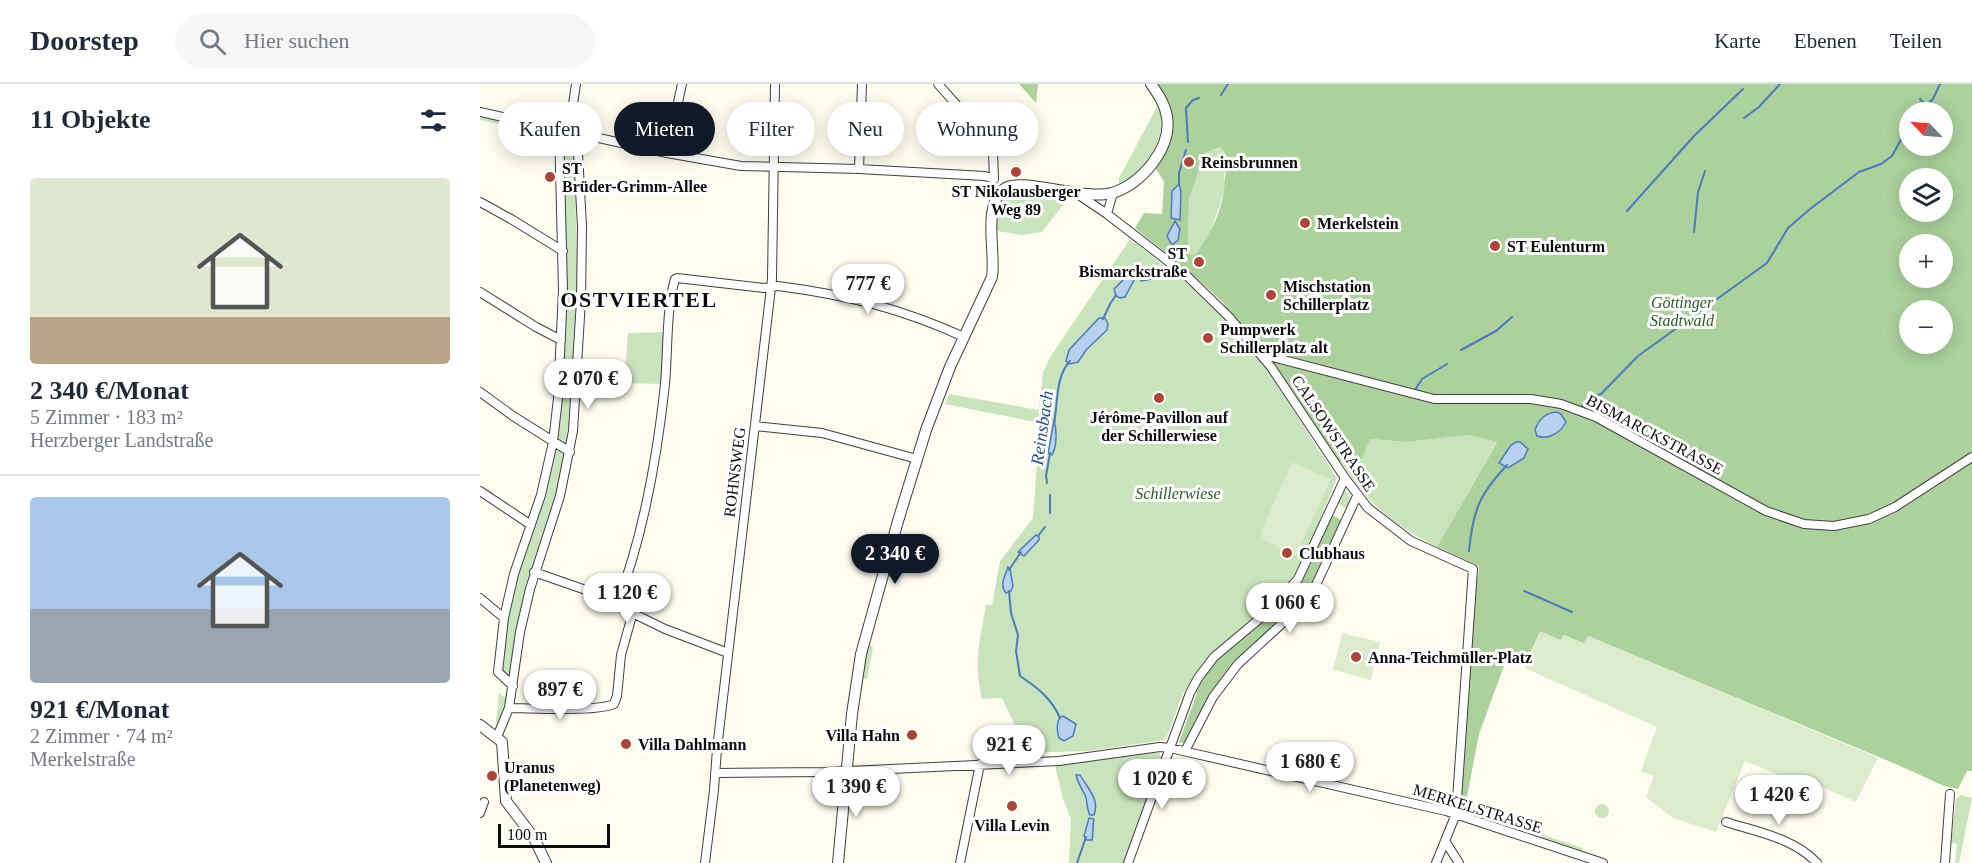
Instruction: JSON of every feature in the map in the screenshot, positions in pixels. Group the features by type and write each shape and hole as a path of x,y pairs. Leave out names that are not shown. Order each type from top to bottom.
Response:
{"street":[{"path":"571,102 576,84"},
{"path":"677,102 681,84"},
{"name":"ROHNSWEG","path":"705,863 771,287 775,84"},
{"path":"859,169 862,84"},
{"path":"938,84 988,140 993,151 994,179"},
{"path":"838,863 856,680 861,654 917,459 937,398 992,277 993,206 1002,190 1008,186 1048,188 1079,195 1097,196 1113,193 1136,180 1146,171 1163,143 1167,125 1167,116 1151,84"},
{"path":"480,112 498,116"},
{"path":"513,686 500,676 497,666 504,618 515,572 547,472 553,442 561,340 564,156"},
{"path":"497,737 509,708 520,632 534,572 560,496 570,452 577,382 581,300 582,227 578,156"},
{"path":"684,156 741,166 859,169 986,176 994,179 1002,190"},
{"path":"1107,214 1113,193"},
{"path":"1079,195 1107,214 1210,296 1260,354"},
{"path":"480,202 563,251"},
{"path":"617,604 632,559 655,457 665,386 675,279 821,292 860,299 914,316 964,337"},
{"path":"480,292 561,340"},
{"name":"BISMARCKSTRASSE","path":"1260,354 1434,399 1530,399 1561,404 1596,417 1766,511 1804,524 1834,526 1869,519 1895,507 1972,457"},
{"name":"CALSOWSTRASSE","path":"1260,354 1357,496 1377,516 1411,541 1473,569 1456,814 1436,863"},
{"path":"480,392 570,452"},
{"path":"754,426 822,433 917,459"},
{"path":"1128,863 1190,693 1198,678 1214,657 1271,609 1298,579 1345,478"},
{"path":"480,491 531,525"},
{"path":"1185,751 1213,697 1238,664 1310,598 1357,496"},
{"path":"534,572 583,589 665,629 728,653"},
{"path":"480,598 504,618"},
{"path":"509,708 587,707 614,704 617,696 621,655 633,612"},
{"path":"480,725 497,737 504,746 507,803 534,838 546,863"},
{"name":"MERKELSTRASSE","path":"715,773 846,771 1059,761 1154,748 1170,748 1456,814 1603,863"},
{"path":"960,863 980,764"},
{"path":"1945,863 1950,794"},
{"path":"480,813 484,802"},
{"path":"1726,822 1795,845 1809,854 1817,863"},
{"path":"1445,841 1459,863"}],"green space":[{"path":"1019,84 1038,84 1035,102"},
{"name":"Göttinger Stadtwald","path":"1155,84 1972,84 1972,771 1967,771 1958,789 1944,786 1588,636 1584,644 1564,635 1561,641 1540,632 1526,662 1508,655 1479,734 1465,807 1460,806 1476,577 1478,577 1479,566 1437,547 1497,442 1470,435 1406,442 1370,439 1353,479 1264,351 1223,306 1225,304 1135,228 1144,213 1162,214 1164,182 1155,167 1168,135","holes":["1221,147 1230,162 1226,173 1223,198 1209,234 1194,256 1188,252 1189,199 1206,152"]},
{"path":"1157,107 1160,109 1161,121 1157,143 1146,163 1119,185 1119,178"},
{"path":"480,117 498,121 498,124 480,120"},
{"path":"1221,147 1230,162 1224,175 1224,192 1208,238 1195,257 1188,253 1189,199 1206,152"},
{"path":"563,156 574,156 578,298 570,436 565,444 557,438"},
{"path":"1016,191 1044,193 1047,198 1067,200 1042,232 1022,235 997,231 997,219 1002,203"},
{"name":"Schillerwiese","path":"1130,239 1188,284 1227,322 1268,371 1337,478 1298,573 1270,606 1212,655 1183,693 1164,740 1088,751 1022,753 1015,726 1002,698 982,699 978,663 986,605 992,605 1000,561 1033,518 1040,423 945,404 949,394 1039,410 1043,372 1051,356"},
{"path":"666,332 662,382 659,384 624,383 628,333"},
{"path":"1470,435 1497,441 1437,547 1412,534 1380,510 1353,479 1369,439 1406,442"},
{"path":"557,450 565,457 556,498 526,591 510,678 502,670 509,614 530,533 554,453"},
{"path":"1292,462 1331,479 1296,556 1292,555 1290,558 1262,538 1263,535 1260,534"},
{"path":"1345,490 1352,500 1349,507 1345,508 1336,503"},
{"path":"1330,516 1343,521 1309,595 1296,594 1288,602 1293,610 1253,645 1186,744 1179,742 1197,693 1194,691 1203,677 1225,652 1287,597 1301,579"},
{"path":"1540,631 1561,640 1563,635 1584,643 1588,636 1878,758 1856,802 1799,777 1796,782 1745,761 1716,832 1673,818 1646,797 1654,776 1641,771 1657,727 1525,668"},
{"name":"Anna-Teichmüller-Platz","path":"1342,633 1380,642 1371,680 1333,670"},
{"path":"869,645 873,647 867,679 861,678"},
{"path":"499,693 507,697 507,701 503,716 496,724"},
{"path":"1160,753 1162,760 1124,863 1069,863 1071,819 1063,799 1055,765"},
{"path":"1961,795 1972,798 1959,863 1955,863 1957,844 1951,843 1956,799"},
{"path":"1602,804 1607,806 1609,811 1607,816 1602,818 1597,816 1595,811 1597,806"},
{"path":"1471,812 1517,827 1516,830 1470,815"},
{"path":"1525,829 1583,848 1581,852 1525,833"}],"water":[{"path":"1179,184 1180,220 1171,218 1172,191"},
{"path":"1175,221 1180,229 1178,240 1172,245 1167,236"},
{"path":"1140,266 1155,269 1152,274 1156,278 1140,280 1136,269"},
{"path":"1133,275 1135,278 1125,297 1116,296 1114,289 1127,276"},
{"path":"1099,318 1105,318 1108,324 1107,330 1086,350 1078,362 1070,364 1066,361 1069,350"},
{"path":"1557,412 1566,422 1564,426 1550,436 1537,436 1535,430 1538,423 1546,415"},
{"path":"1054,421 1056,438 1052,455 1048,453"},
{"path":"1520,442 1528,449 1524,458 1508,468 1499,463 1511,445"},
{"path":"1036,535 1039,540 1024,556 1018,552"},
{"path":"1008,567 1013,586 1011,591 1006,593 1003,584"},
{"path":"1063,716 1076,724 1073,736 1064,741 1059,738 1057,727 1060,717"},
{"path":"1076,775 1080,775 1092,794 1095,804 1094,815 1090,815 1086,797"},
{"path":"1089,818 1094,819 1092,840 1087,840 1084,836"}],"waterway":[{"path":"1221,95 1228,84"},
{"path":"1744,118 1759,107 1780,84"},
{"path":"1930,102 1940,84"},
{"path":"1627,211 1694,136 1743,89"},
{"name":"Reinsbach","path":"1188,142 1186,108 1193,100 1199,98"},
{"path":"1581,407 1589,398 1601,394 1638,356 1767,263 1788,228 1859,172 1881,164 1892,156 1899,143"},
{"name":"Reinsbach","path":"1179,185 1179,173 1186,150"},
{"path":"1694,232 1698,192 1705,171"},
{"name":"Reinsbach","path":"1103,319 1116,295"},
{"path":"1461,350 1496,331 1512,317"},
{"name":"Reinsbach","path":"1054,424 1059,383 1070,361"},
{"path":"1415,390 1422,379 1447,364"},
{"name":"Reinsbach","path":"1047,483 1050,453"},
{"path":"1469,551 1475,514 1479,504 1490,485 1507,465"},
{"name":"Reinsbach","path":"1050,495 1050,513"},
{"name":"Reinsbach","path":"1038,536 1045,527"},
{"name":"Reinsbach","path":"1009,570 1021,552"},
{"name":"Reinsbach","path":"1009,591 1011,613 1018,635 1016,651 1020,676 1043,694 1053,705 1060,718"},
{"path":"1524,591 1572,612"},
{"name":"Reinsbach","path":"1077,863 1086,837"}],"place":[{"name":"Reinsbrunnen","path":"1189,162"},
{"name":"ST Nikolausberger Weg 89","path":"1016,172"},
{"name":"ST Brüder-Grimm-Allee","path":"550,177"},
{"name":"Merkelstein","path":"1305,223"},
{"name":"ST Eulenturm","path":"1495,246"},
{"name":"ST Bismarckstraße","path":"1199,262"},
{"name":"Mischstation Schillerplatz","path":"1271,295"},
{"name":"Pumpwerk Schillerplatz alt","path":"1208,338"},
{"name":"Jérôme-Pavillon auf der Schillerwiese","path":"1159,398"},
{"name":"Clubhaus","path":"1287,553"},
{"name":"Anna-Teichmüller-Platz","path":"1356,657"},
{"name":"Villa Hahn","path":"912,735"},
{"name":"Villa Dahlmann","path":"626,744"},
{"name":"Uranus (Planetenweg)","path":"492,776"},
{"name":"Villa Levin","path":"1012,806"}],"district":[{"name":"OSTVIERTEL","path":"639,299"}]}
